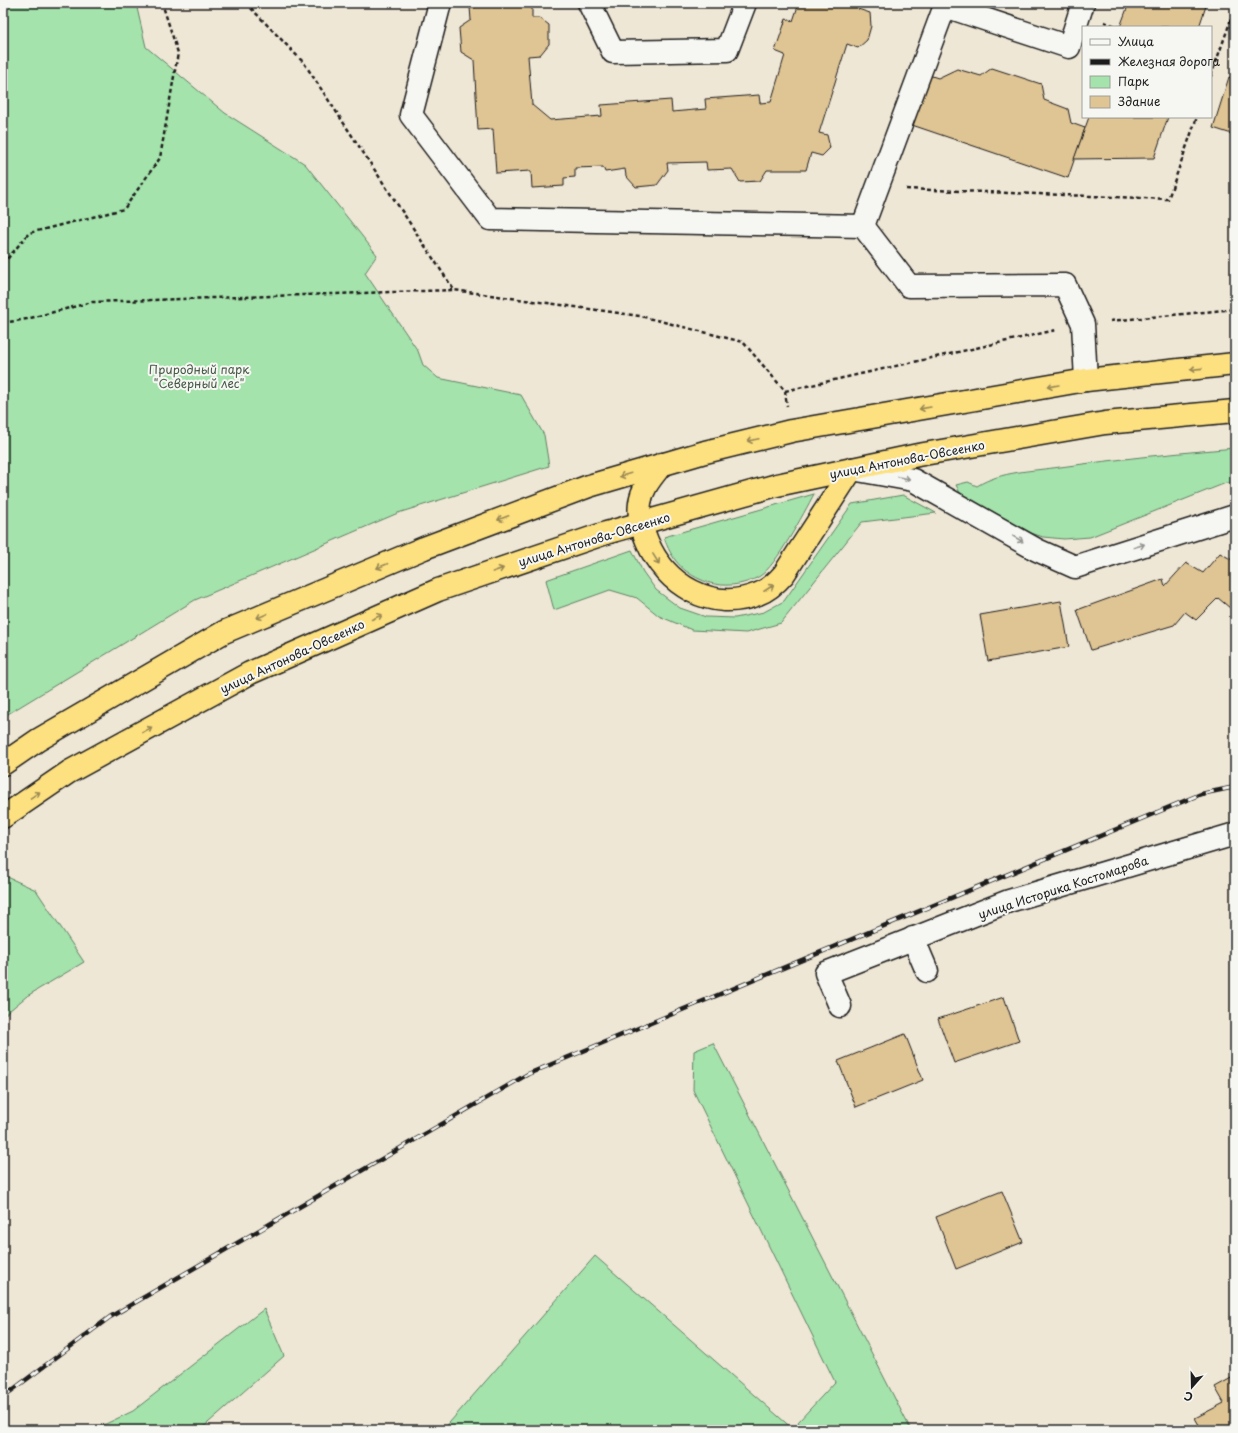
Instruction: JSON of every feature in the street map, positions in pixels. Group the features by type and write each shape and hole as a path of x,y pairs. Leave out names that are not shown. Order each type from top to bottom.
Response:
{"highway":[{"path":"3,764 38,740 224,632 424,548 589,486 662,464 743,442 791,431 1086,380 1235,364"},
{"name":"улица Антонова-Овсеенко","path":"3,817 69,772 250,673 438,590 606,533 778,485 918,455 1105,423 1235,411"},
{"path":"662,464 645,486 640,503 640,523 654,557 667,574 680,585 694,593 711,598 732,600 747,598 758,594 773,586 784,574 852,469"}],"street":[{"path":"440,3 411,115 490,219 863,226"},
{"path":"589,3 613,52 727,50 745,3"},
{"path":"863,226 946,4 1069,47 1083,3"},
{"path":"863,226 909,286 1065,284 1083,324 1086,380"},
{"path":"852,469 913,480 1037,550 1075,567 1235,516"},
{"name":"улица Историка Костомарова","path":"840,1006 826,973 1009,902 1235,834"},
{"path":"914,938 927,971"}],"path":[{"path":"3,264 29,233 124,209 160,158 178,53 162,3"},
{"path":"1212,73 1235,8"},
{"path":"878,188 1168,199 1197,118"},
{"path":"3,323 27,320 92,302 454,290"},
{"path":"785,391 1083,324 1235,309"}],"green space":[{"name":"Природный парк \"Северный лес\"","path":"3,3 150,3 137,8 146,47 225,113 305,164 377,255 365,273 418,351 423,365 438,378 521,395 544,435 549,466 398,513 195,600 3,717"},
{"path":"1235,448 1235,483 1226,483 1090,537 1064,539 1043,537 1031,533 960,493 956,485 968,482 977,486 996,477 1028,471 1147,456"},
{"path":"814,494 774,562 760,576 747,582 732,585 718,585 696,577 678,564 670,552 664,537"},
{"path":"903,495 936,513 862,522 781,623 746,633 692,630 659,616 637,598 610,590 554,610 546,580 632,550 643,572 656,590 680,608 706,617 735,618 764,612 784,601 852,504"},
{"path":"3,875 36,890 84,962 27,996 3,1016"},
{"path":"713,1043 911,1430 803,1430 798,1422 835,1382 693,1090 694,1051"},
{"path":"595,1256 794,1430 443,1430"},
{"path":"264,1309 284,1356 200,1430 93,1430 133,1411"}],"building":[{"path":"476,3 521,3 522,5 532,5 532,18 540,18 549,25 549,44 540,55 528,56 532,105 550,120 602,116 601,105 671,100 672,112 706,109 705,99 759,95 760,103 771,102 785,55 775,51 786,19 793,21 799,3 860,3 858,9 870,13 871,26 867,40 858,48 847,44 819,133 827,135 830,148 822,156 811,153 806,170 767,170 760,181 740,182 732,169 707,170 706,162 667,163 668,170 657,185 636,187 626,176 625,169 605,172 603,167 575,168 575,177 564,178 564,186 532,188 531,171 496,173 493,129 478,130 474,60 461,52 459,28 471,20 470,7 476,7"},
{"path":"1129,3 1207,3 1199,26 1120,26"},
{"path":"992,68 1041,84 1044,100 1068,109 1071,123 1085,128 1068,178 912,125 929,75 938,78 957,69 981,76"},
{"path":"1229,77 1235,79 1235,135 1213,128"},
{"path":"1089,118 1168,118 1154,158 1074,159"},
{"path":"1220,553 1234,561 1235,560 1235,603 1230,608 1218,598 1196,620 1185,612 1174,625 1091,650 1077,610 1163,579 1165,586 1186,563 1203,573"},
{"path":"1061,601 1069,647 988,661 980,615"},
{"path":"1004,997 1019,1041 954,1063 938,1019"},
{"path":"905,1034 923,1080 856,1107 838,1061"},
{"path":"1002,1191 1023,1242 956,1269 936,1217"},
{"path":"1235,1376 1235,1430 1202,1430 1195,1418 1224,1403 1215,1387"}],"railway":[{"path":"3,1397 110,1317 528,1074 1201,794 1235,787"}]}
